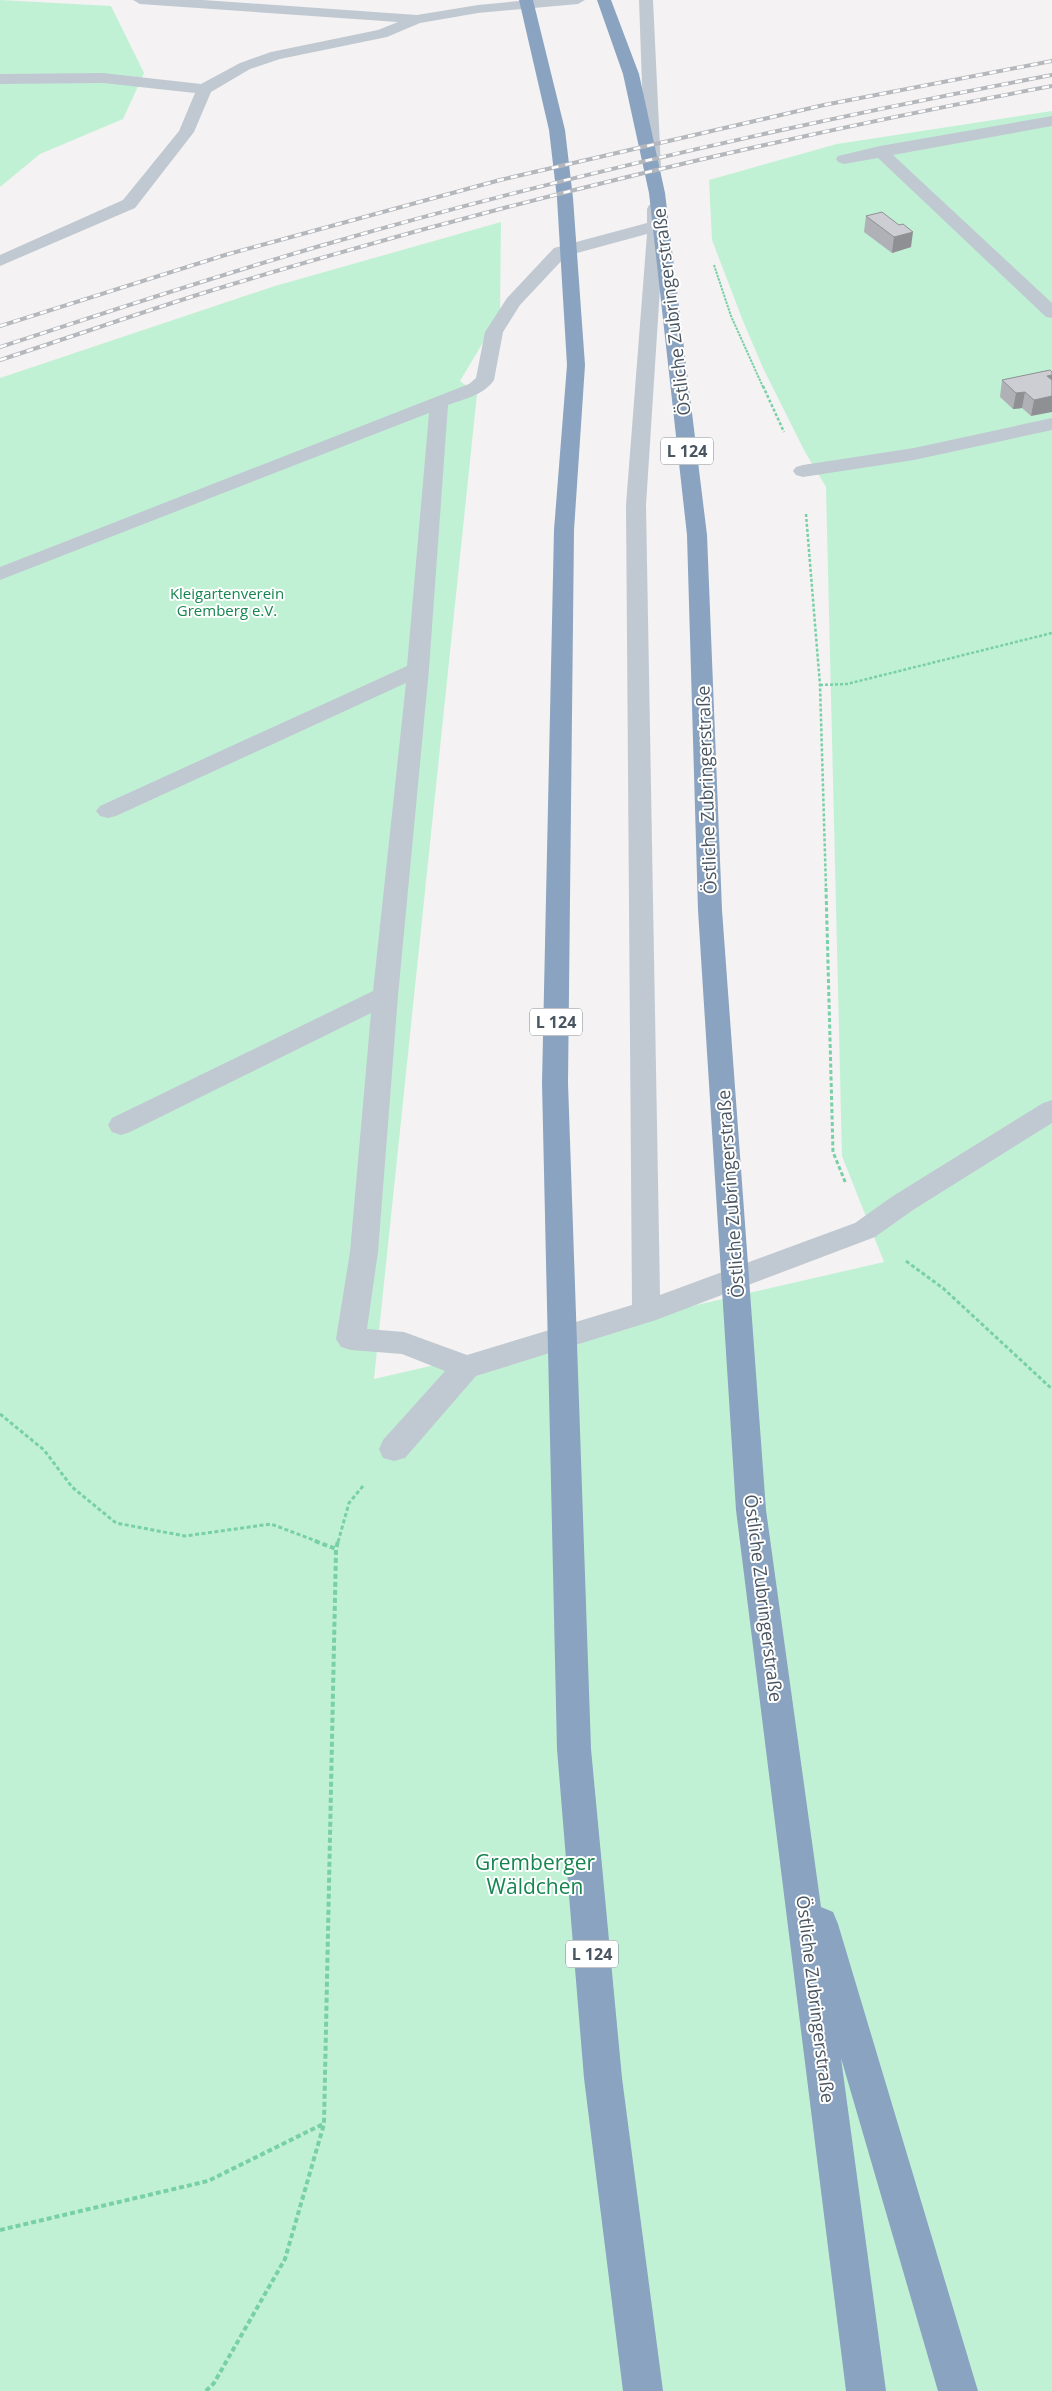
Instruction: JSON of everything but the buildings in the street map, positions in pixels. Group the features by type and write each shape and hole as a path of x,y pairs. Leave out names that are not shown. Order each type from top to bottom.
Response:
{"highway":[{"name":"L 124","path":"526,0 557,130 566,198 576,365 564,530 555,1083 566,1514 576,1768 603,2078 643,2391"},
{"name":"Östliche Zubringerstraße","path":"604,0 632,74 657,193 697,535 710,910 752,1510 866,2391"},
{"path":"796,1846 958,2391"}],"lane":[{"path":"140,0 417,19 478,9 578,0"},
{"path":"646,0 656,226 636,505 646,1312"},
{"path":"0,79 103,78 204,89 245,66 276,55 382,34 417,19"},
{"path":"0,261 129,204 186,132 204,89"},
{"path":"844,159 1052,121"},
{"path":"880,151 1052,313"},
{"path":"0,574 476,388 485,380 494,332 513,302 560,252 656,226"},
{"path":"439,402 418,669 385,996 364,1252 351,1339 404,1344 466,1367"},
{"path":"803,471 914,454 1052,424"},
{"path":"108,811 418,669"},
{"path":"121,1125 385,996"},
{"path":"394,1449 466,1367 646,1312 865,1230 903,1203 1052,1110"}],"path":[{"path":"656,226 713,259 731,316 803,471 820,685 834,1152 865,1230 944,1289 1052,1389"},
{"path":"820,685 847,684 1052,633"},
{"path":"0,1414 44,1450 72,1487 116,1523 185,1536 271,1524 336,1549"},
{"path":"206,2391 214,2383 285,2258 324,2124 336,1549 349,1503 394,1449"},
{"path":"0,2230 208,2181 324,2124"}],"green space":[{"path":"0,0 111,6 144,73 123,119 40,154 0,187"},
{"name":"Gremberger Wäldchen","path":"1052,111 1052,2391 0,2391 0,378 275,286 501,222 500,314 460,381 477,394 374,1379 884,1262 842,1156 826,487 805,452 763,368 712,240 709,180 837,144"}],"railway":[{"path":"0,326 225,255 500,180 824,105 1052,61"},
{"path":"0,347 292,254 423,217 691,150 871,111 1052,75"},
{"path":"0,360 213,290 421,230 630,176 840,128 1052,86"}],"park label":[{"name":"Kleigartenverein Gremberg e.V.","path":"227,602"}]}
